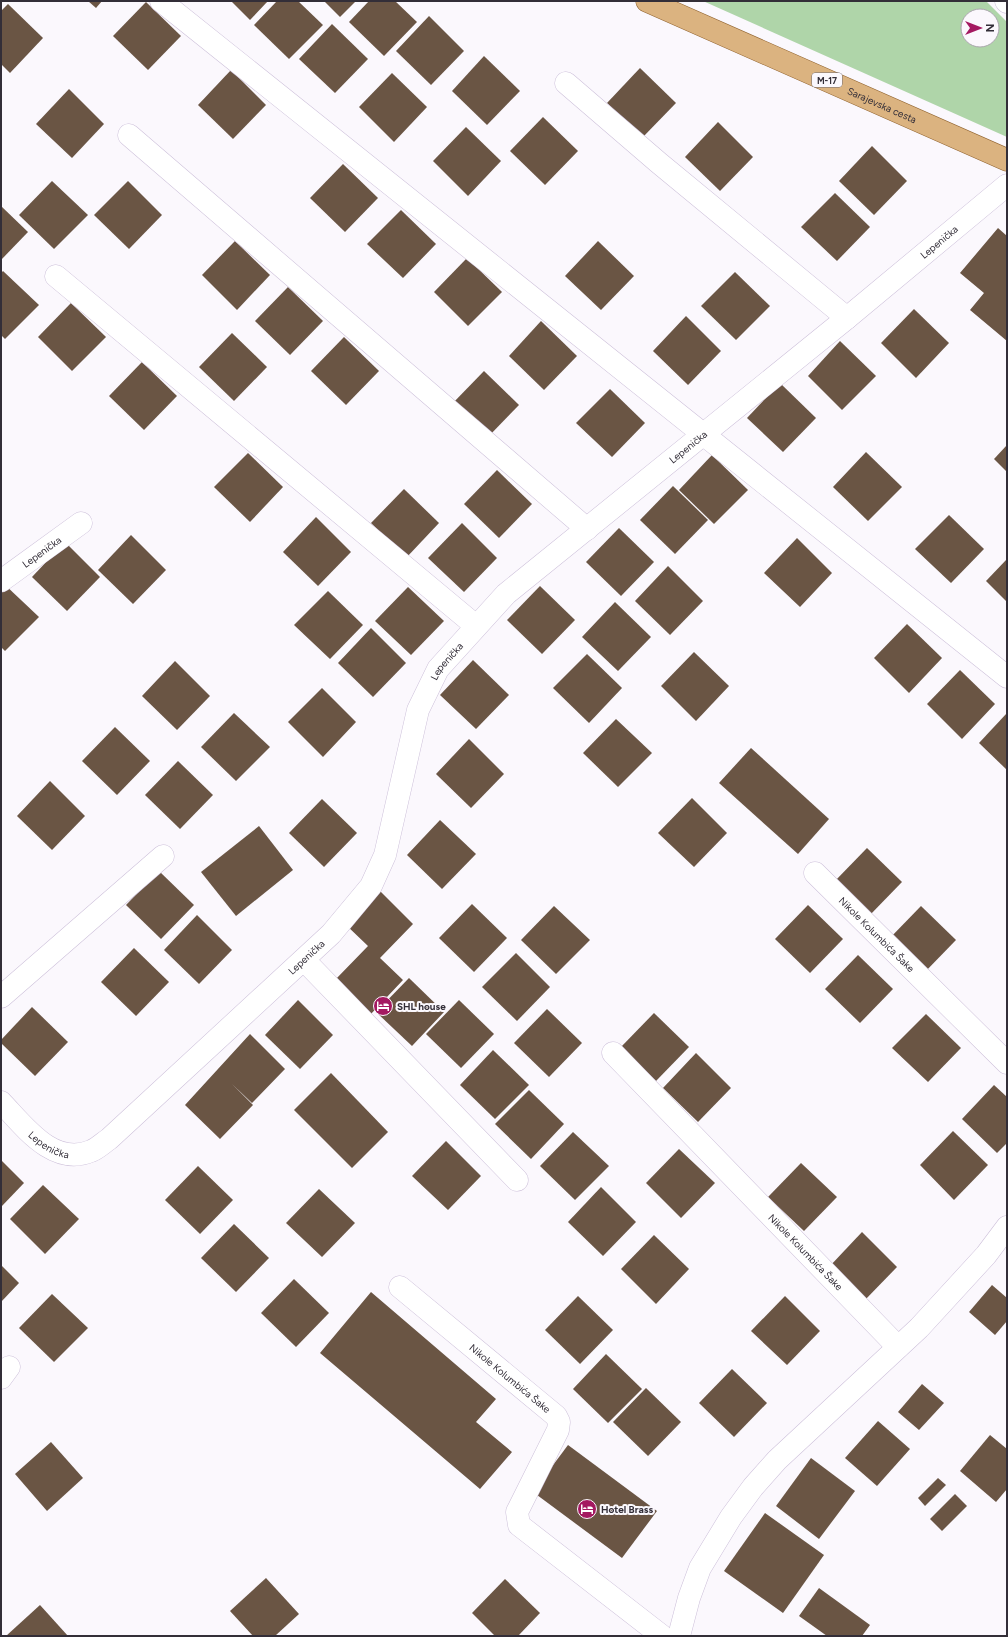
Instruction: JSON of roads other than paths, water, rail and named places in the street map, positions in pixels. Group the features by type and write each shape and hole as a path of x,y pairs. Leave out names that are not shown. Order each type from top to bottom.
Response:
{"main road":[{"name":"Sarajevska cesta","path":"647,1 1007,160"}],"street":[{"path":"161,1 1007,677"},
{"path":"566,83 659,163 847,318"},
{"path":"129,135 587,529"},
{"name":"Lepenička","path":"1,1102 40,1142 56,1151 72,1155 91,1151 109,1139 332,934 370,886 385,855 418,710 438,669 506,594 847,318 1007,185"},
{"path":"56,276 476,626"},
{"name":"Lepenička","path":"1,581 81,523"},
{"path":"1,996 163,856"},
{"name":"Nikole Kolumbića Šake","path":"815,873 1007,1063"},
{"path":"304,960 517,1180"},
{"name":"Nikole Kolumbića Šake","path":"613,1053 898,1347"},
{"path":"679,1636 689,1598 700,1568 731,1517 777,1460 919,1328 986,1255 1007,1227"},
{"name":"Nikole Kolumbića Šake","path":"400,1287 556,1416 559,1422 558,1430 518,1512 519,1525 662,1636"}],"place":[{"name":"SHL house","path":"383,1006"},
{"name":"Hotel Brass","path":"587,1509"}]}
